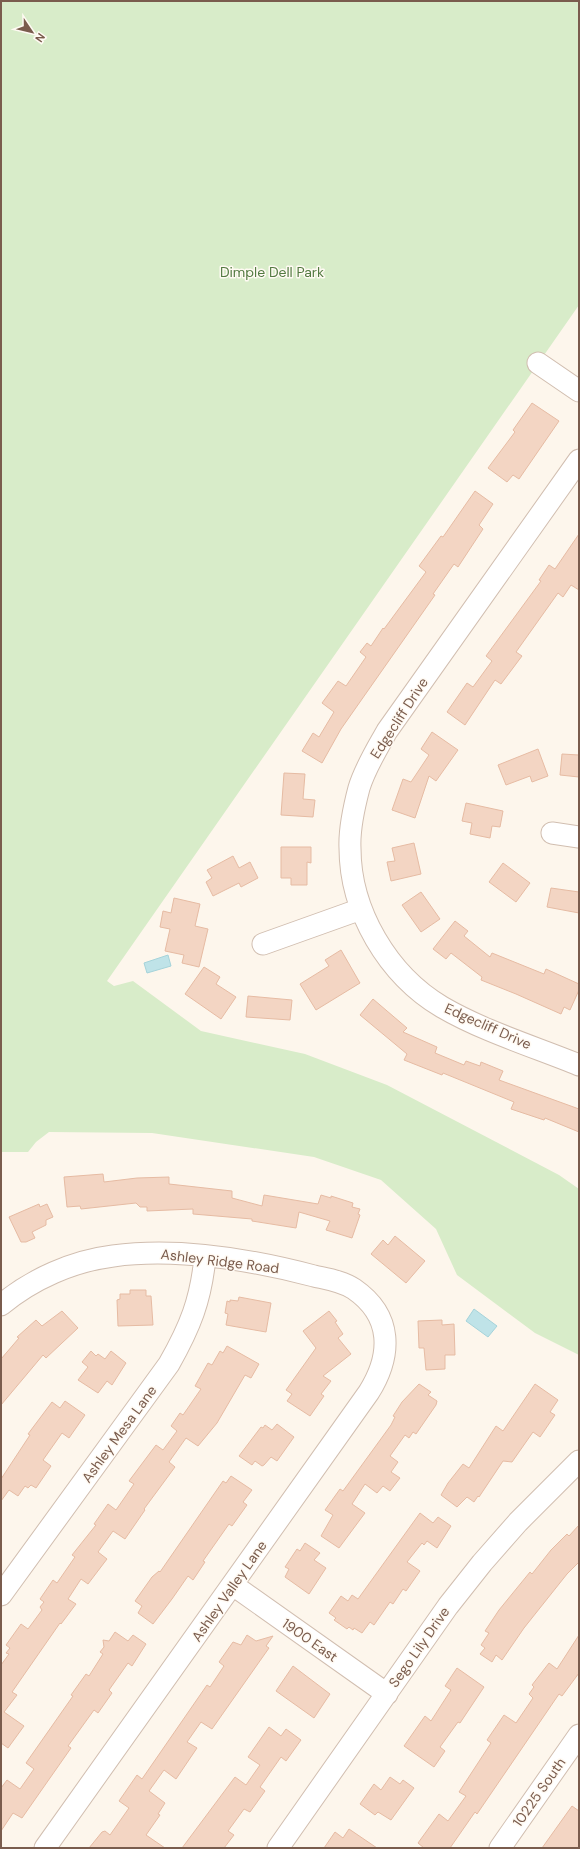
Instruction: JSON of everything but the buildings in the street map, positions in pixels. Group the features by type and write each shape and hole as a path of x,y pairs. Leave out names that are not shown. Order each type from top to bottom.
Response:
{"street":[{"path":"538,363 579,391"},
{"name":"Edgecliff Drive","path":"579,460 387,731 371,758 359,787 352,817 350,848 353,879 361,909 376,940 395,967 417,990 441,1007 468,1020 579,1065"},
{"path":"552,833 579,837"},
{"path":"263,944 361,909"},
{"name":"Ashley Ridge Road","path":"1,1305 12,1295 46,1276 79,1263 112,1256 145,1253 205,1257 297,1271 339,1282 352,1288 365,1298 375,1310 382,1324"},
{"name":"Ashley Mesa Lane","path":"1,1595 169,1364 195,1311 203,1284 205,1257"},
{"name":"Ashley Valley Lane","path":"45,1848 233,1585 379,1377 385,1354 386,1341 382,1324"},
{"name":"Sego Lily Drive","path":"278,1848 448,1606 482,1563 518,1522 579,1462"},
{"name":"1900 East","path":"233,1585 387,1694"},
{"name":"10225 South","path":"500,1848 579,1735"}],"green space":[{"name":"Dimple Dell Park","path":"1,1 579,1 579,305 107,981 114,986 133,981 201,1031 305,1054 387,1085 559,1175 579,1189 579,1355 535,1333 457,1275 436,1229 381,1180 314,1157 152,1133 49,1132 36,1142 28,1152 1,1152"}],"water":[{"path":"168,955 171,966 147,973 144,963"},
{"path":"474,1309 497,1326 488,1337 466,1321"}]}
